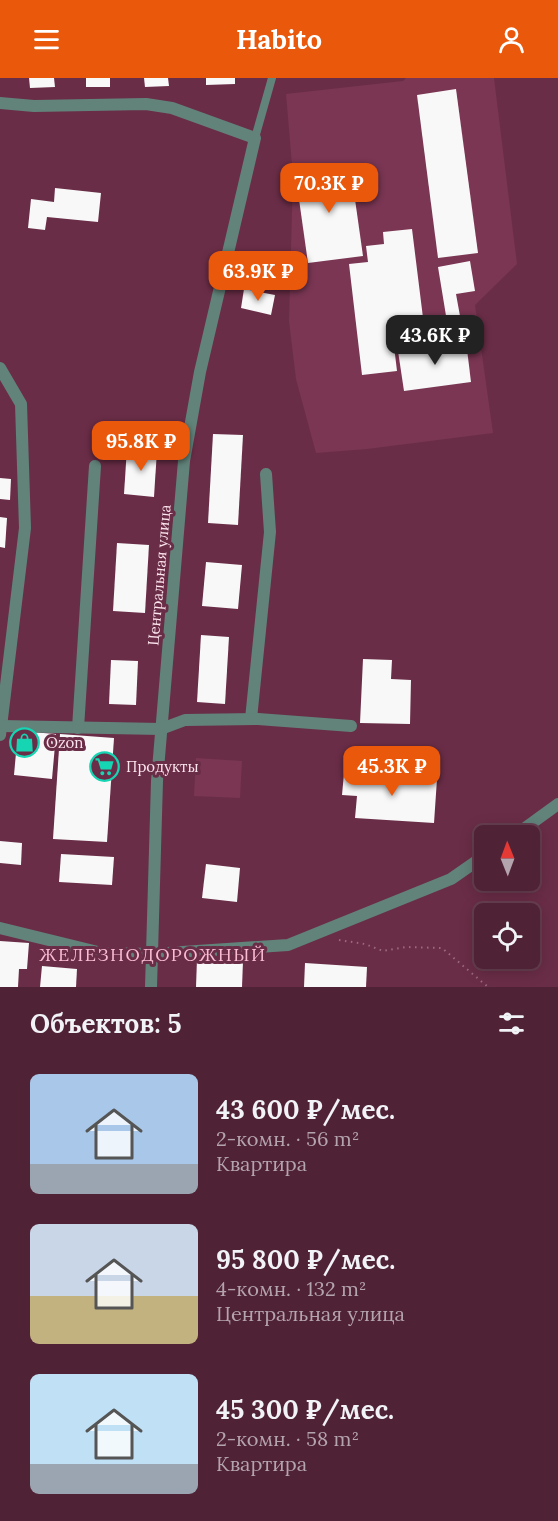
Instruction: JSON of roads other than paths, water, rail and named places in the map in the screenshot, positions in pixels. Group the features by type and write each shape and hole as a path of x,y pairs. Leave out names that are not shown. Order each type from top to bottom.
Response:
{"street":[{"path":"0,103 34,106 146,104 172,108 255,138"},
{"name":"Центральная улица","path":"151,987 157,782 184,462 200,372 255,138"},
{"path":"0,368 21,404 25,528 1,731 78,728 161,729 185,720 252,719 351,726"},
{"path":"78,728 95,466"},
{"path":"252,719 270,532 266,474"},
{"path":"528,825 558,804"},
{"path":"0,928 102,953 153,954 288,945 451,879 474,863"}],"lane":[{"path":"255,138 272,78"}],"place":[{"name":"Ozon","path":"25,742"},
{"name":"Продукты","path":"105,766"}],"district":[{"name":"ЖЕЛЕЗНОДОРОЖНЫЙ","path":"153,954"}]}
